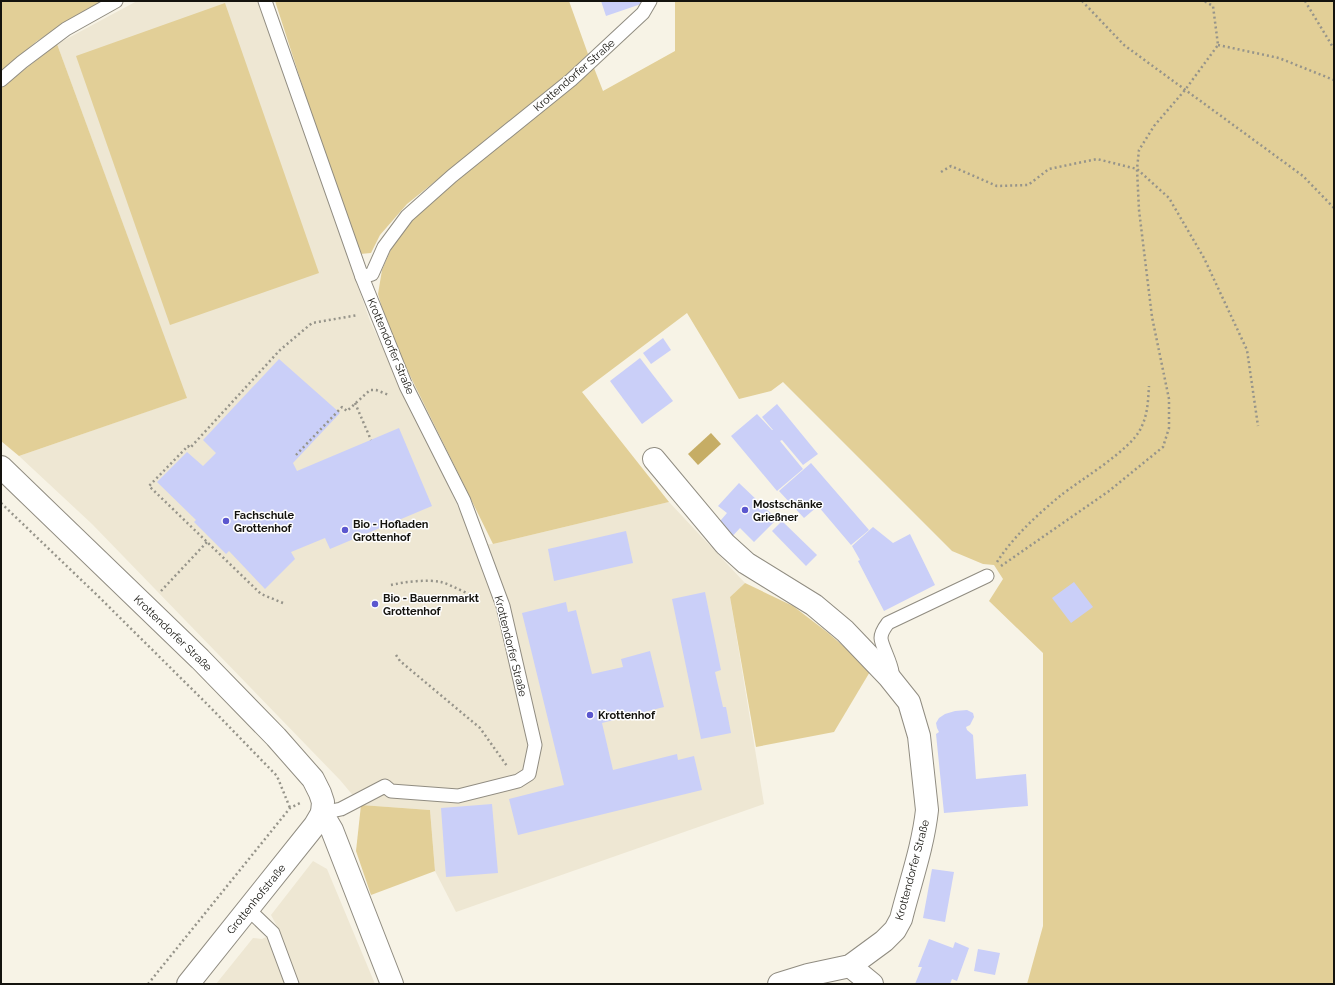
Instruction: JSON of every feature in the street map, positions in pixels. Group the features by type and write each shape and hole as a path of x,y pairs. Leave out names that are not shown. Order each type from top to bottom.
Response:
{"street":[{"name":"Krottendorfer Straße","path":"654,459 725,544 746,563 814,605 845,630 889,677 909,702 919,736 927,810 921,846 901,919 895,930 884,941 850,966"},
{"name":"Krottendorfer Straße","path":"1,467 200,659 276,737 313,780 323,802 322,813 339,846 392,984"},
{"name":"Grottenhofstraße","path":"188,984 315,825 322,813"},
{"path":"779,984 808,975 850,966 872,984"}],"lane":[{"path":"1,80 66,29 116,1"},
{"name":"Krottendorfer Straße","path":"265,1 362,277 406,386 464,501 503,606 535,745 528,774 518,781"},
{"name":"Krottendorfer Straße","path":"362,277 372,274 384,247 407,216 452,176 571,80 643,13 650,1"},
{"path":"889,677 892,672 891,666 881,638 883,630 888,623 987,576"},
{"path":"322,813 341,810 385,786 391,791 458,796 518,781"},
{"path":"248,909 273,934 292,984"}],"path":[{"path":"1082,1 1124,45 1303,176 1334,208"},
{"path":"987,576 1109,491 1163,447 1169,428 1169,399 1152,317 1139,210 1137,169 1139,150 1154,126 1185,90 1218,45 1213,6 1204,1"},
{"path":"1305,1 1334,49"},
{"path":"1218,45 1279,58 1334,80"},
{"path":"941,172 951,166 997,186 1028,185 1049,169 1097,159 1137,169 1169,198 1204,258 1246,350 1258,426"},
{"path":"283,603 261,594 149,486 188,446 190,448 280,350 295,336 312,323 376,312"},
{"path":"987,576 1002,553 1019,534 1059,497 1130,443 1141,429 1147,411 1149,386"},
{"path":"296,455 342,407 347,411 370,390 376,390 417,407"},
{"path":"355,403 370,440"},
{"path":"1,503 164,662 277,776 290,808 148,984"},
{"path":"164,587 207,542"},
{"path":"391,585 405,582 440,582 470,596 487,599 503,606"},
{"path":"396,655 400,661 480,728 518,781"}],"shaded area":[{"path":"1,1 103,1 37,41 1,72"},
{"path":"137,1 258,1 370,321 476,545 493,544 669,502 745,583 730,597 764,804 456,912 435,871 430,810 361,805 340,780 92,524 19,456 186,398 57,44"},
{"path":"275,1 569,1 588,54 559,82 407,204 380,235 371,253 360,254 351,236"},
{"path":"675,1 1334,1 1334,984 1027,984 1043,926 1043,653 989,601 1003,579 994,565 983,564 952,551 783,382 771,391 739,399 687,313 582,392 669,502 493,544 389,333 378,294 382,270 395,240 419,211 594,68 603,91 675,51"},
{"path":"225,3 319,273 170,325 76,56"},
{"path":"57,44 187,398 19,456 1,441 1,88"},
{"path":"711,433 721,444 698,465 688,454"},
{"path":"745,583 793,606 827,632 871,670 834,732 756,747 730,597"},
{"path":"361,805 430,810 435,871 371,895 356,851"},
{"path":"313,861 327,869 375,984 216,984 253,938 262,939 279,930 271,915"}],"building":[{"path":"601,1 644,1 644,3 606,16"},
{"path":"663,338 671,350 651,364 643,353"},
{"path":"640,358 673,401 642,424 610,381"},
{"path":"279,359 340,413 293,463 297,471 399,428 432,506 330,549 325,538 291,552 295,559 265,589 229,551 226,554 194,522 196,520 157,482 187,452 203,466 216,453 203,440"},
{"path":"777,404 818,454 803,465 782,440 780,441 803,469 777,491 731,436 757,414 773,430 762,417"},
{"path":"811,463 869,530 851,545 818,506 804,518 779,491"},
{"name":"Mostschänke Grießner","path":"739,483 777,519 754,542 740,528 729,540 715,527 727,513 718,506"},
{"path":"782,521 817,555 806,566 772,531"},
{"path":"873,527 893,543 910,534 935,585 884,611 858,561 860,560 852,546"},
{"path":"626,531 633,563 554,581 548,549"},
{"path":"1074,582 1093,607 1071,623 1052,598"},
{"path":"705,592 721,670 715,672 723,707 726,707 731,733 701,739 672,599"},
{"name":"Krottenhof","path":"566,602 568,612 576,610 592,674 623,667 621,659 650,651 664,707 602,723 613,770 677,754 678,760 694,756 702,790 518,835 509,799 564,785 522,613"},
{"path":"967,710 973,713 974,717 970,725 966,727 967,730 973,735 976,779 1026,774 1028,806 944,813 936,734 939,732 936,723 939,718 945,714"},
{"path":"492,804 498,873 446,877 441,808"},
{"path":"932,869 954,872 945,922 923,918"},
{"path":"929,939 953,948 955,942 969,948 957,981 952,979 950,984 915,984 922,967 918,967"},
{"path":"978,949 1000,953 995,975 974,971"}],"place":[{"name":"Mostschänke Grießner","path":"745,510"},
{"name":"Fachschule Grottenhof","path":"226,521"},
{"name":"Bio - Hofladen Grottenhof","path":"345,530"},
{"name":"Bio - Bauernmarkt Grottenhof","path":"375,604"},
{"name":"Krottenhof","path":"590,715"}]}
